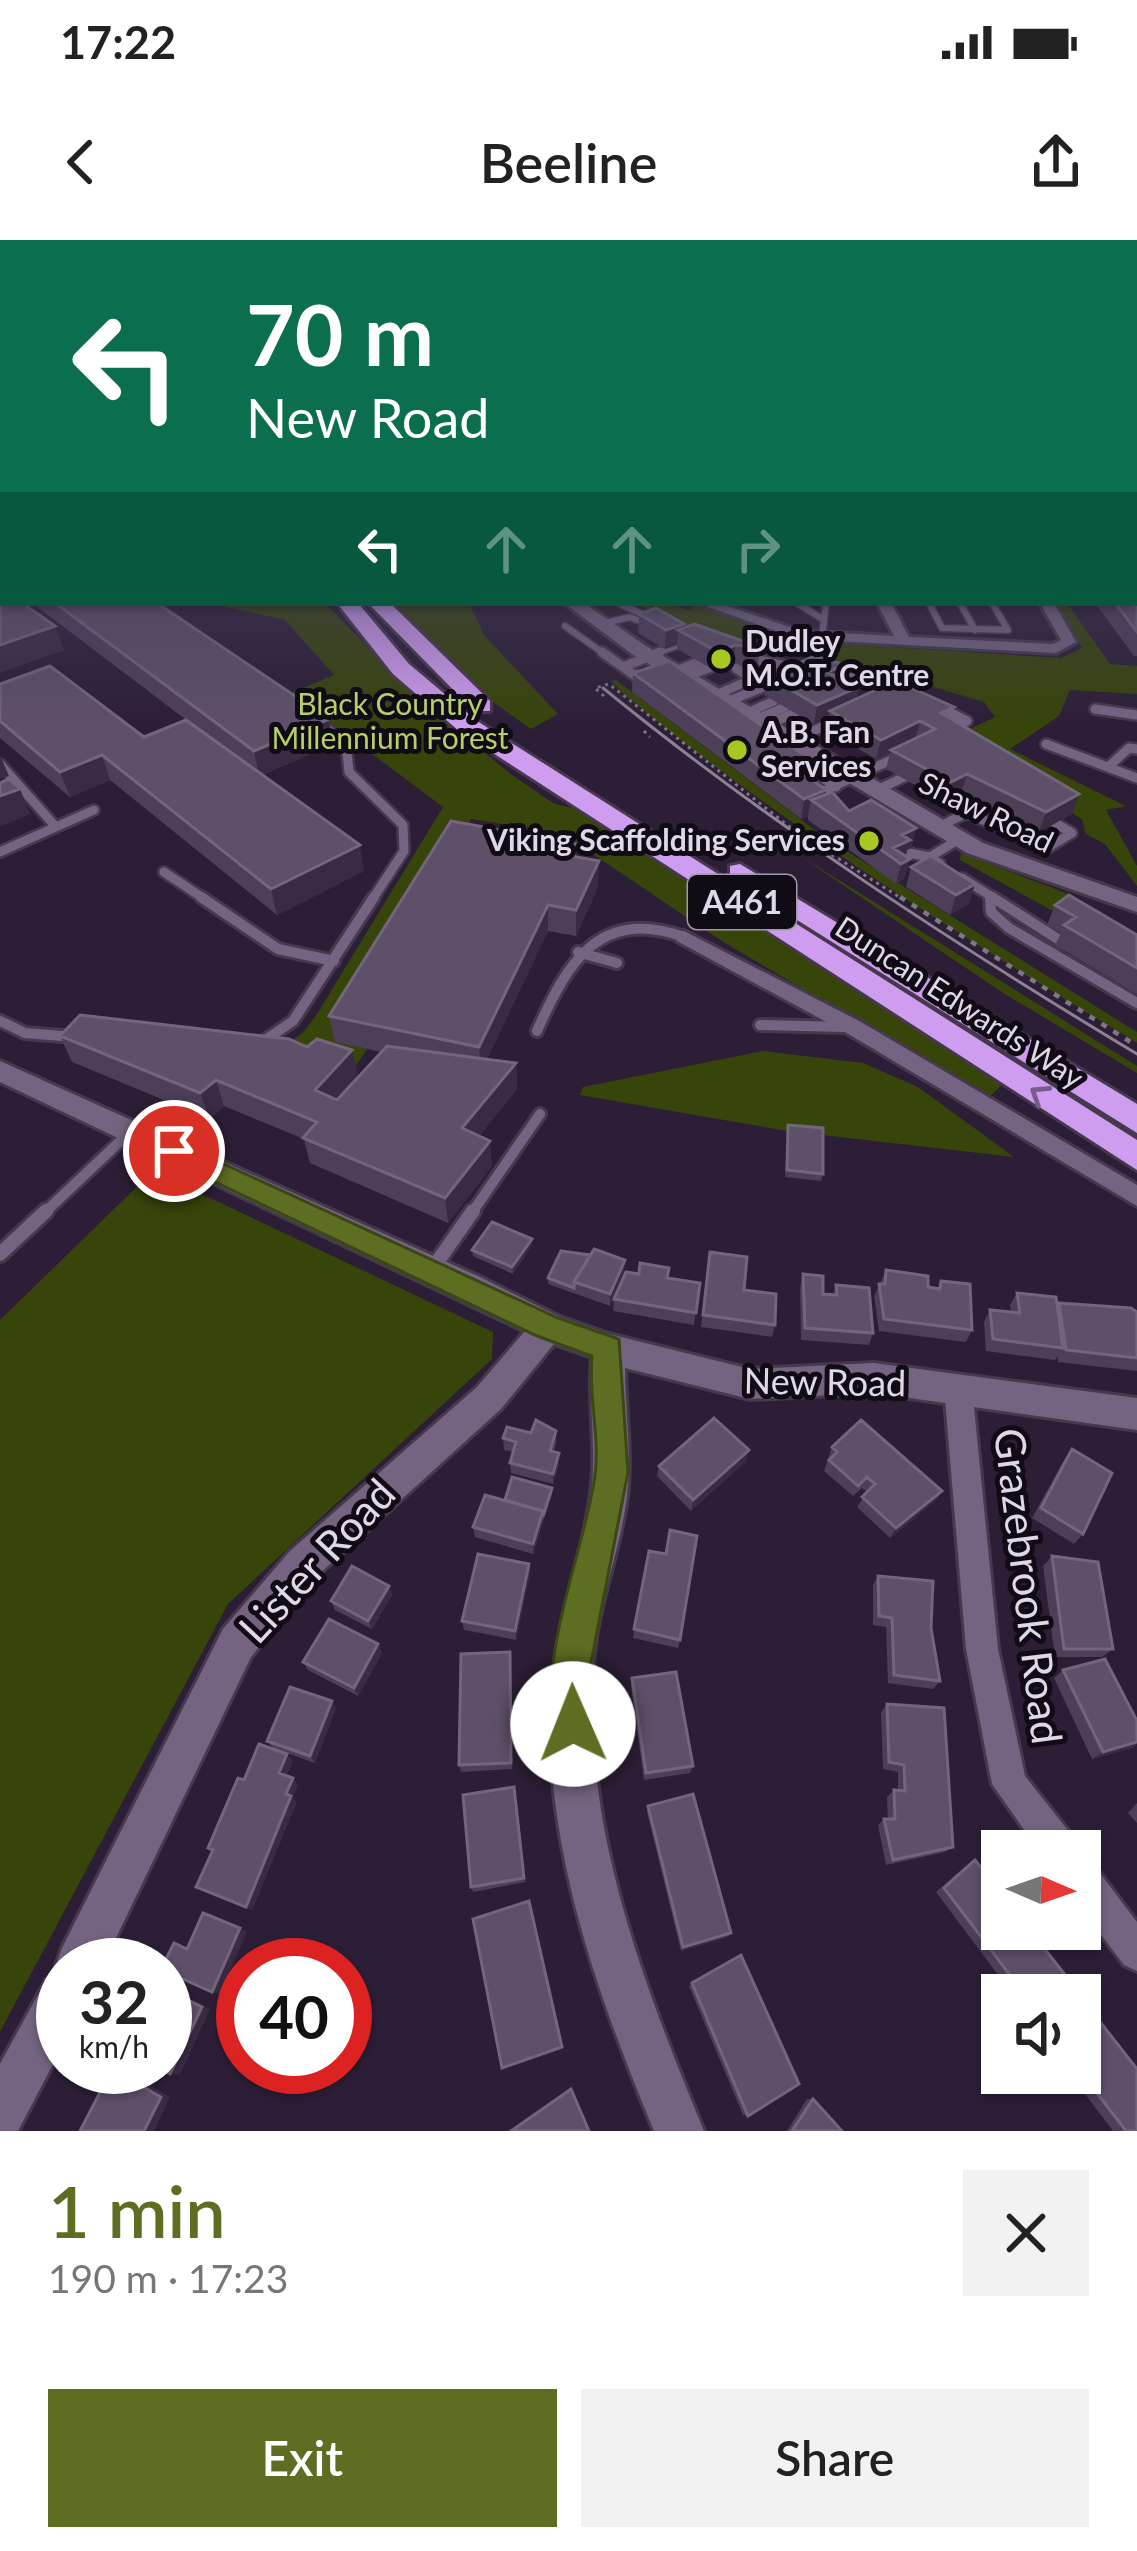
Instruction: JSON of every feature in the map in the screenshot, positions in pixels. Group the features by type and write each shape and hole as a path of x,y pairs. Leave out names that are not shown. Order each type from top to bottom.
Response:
{"highway":[{"name":"Duncan Edwards Way","path":"349,606 400,669 468,726 1137,1157"},
{"name":"Duncan Edwards Way","path":"381,606 453,682 505,724 1137,1120"}],"street":[{"name":"Shaw Road","path":"580,606 672,659 795,751 846,782 877,790 949,833 1054,880 1137,905"},
{"path":"713,606 786,631 823,629 905,642 986,647 1065,646 1068,635 1049,606"},
{"path":"886,606 905,642"},
{"path":"684,937 854,1027 1137,1197"},
{"name":"New Road","path":"0,1071 548,1327 608,1348 750,1384 874,1378 1137,1414"},
{"name":"Lister Road","path":"92,1938 237,1643 303,1564 489,1398 548,1327"},
{"path":"608,1348 604,1392 612,1472 573,1663 573,1724 583,1822 610,1952 679,2131"},
{"name":"Grazebrook Road","path":"958,1387 982,1649 1010,1784 1044,1830"},
{"path":"1101,1904 1137,1952"},
{"path":"0,2113 36,2046"}],"lane":[{"path":"625,606 664,624"},
{"path":"799,606 823,629"},
{"path":"823,629 826,606"},
{"path":"931,606 942,628 1008,630 994,606"},
{"path":"962,606 986,647"},
{"path":"610,622 630,617 685,643 672,659"},
{"path":"610,622 636,629"},
{"path":"565,626 650,686"},
{"path":"679,630 708,642"},
{"path":"726,649 805,670 866,678"},
{"path":"623,667 672,659 711,667"},
{"path":"736,668 752,679 743,711"},
{"path":"743,711 792,675"},
{"path":"743,711 774,701"},
{"path":"934,704 967,721 939,737"},
{"path":"1095,709 1137,715"},
{"path":"743,711 790,710"},
{"path":"242,1048 280,1034 334,961 404,851 403,825 349,772 346,743 306,714"},
{"path":"795,751 845,716"},
{"path":"1046,744 1137,778"},
{"path":"796,785 814,797 919,747"},
{"path":"1108,767 1129,748 1137,749"},
{"path":"0,764 56,827"},
{"path":"877,790 904,777"},
{"path":"930,857 966,813 986,802"},
{"path":"0,852 94,810"},
{"path":"966,813 1049,847 1072,832 1054,823"},
{"path":"1006,829 1020,821"},
{"path":"904,852 930,857 1061,941"},
{"path":"164,872 278,949 334,961"},
{"path":"990,896 991,912 1010,928 1137,1003"},
{"path":"537,1030 560,977 578,952 606,935 640,926 663,927 684,937"},
{"path":"578,952 616,963"},
{"path":"0,1021 26,1033 94,1038"},
{"path":"760,1025 854,1027"},
{"path":"432,1269 540,1114"},
{"path":"0,1254 131,1131"}],"path":[{"path":"604,696 596,688 609,684 796,832 1137,1046"},
{"path":"644,731 650,737"}],"green space":[{"name":"Black Country Millennium Forest","path":"222,606 328,606 418,698 512,775 553,803 579,810 1002,1085 987,1099 722,941 563,834 471,819 336,1041 367,1049 353,1070 276,1050 302,1034 317,1014 443,807 291,693 334,675 285,620"},
{"name":"Black Country Millennium Forest","path":"392,606 470,606 484,635 558,714 531,729 476,690"},
{"path":"639,606 688,610 699,606 810,642 1061,658 1082,648 1058,606 1069,606 1110,664 1137,666 1137,694 1070,690 1059,716 1010,749 1126,806 1106,810 1137,866 1137,886 1105,844 1086,834 1082,819 947,740 995,717 984,702 859,665 755,650"},
{"path":"616,680 824,837 1137,1032 1137,1043 810,835 686,744 611,681"},
{"path":"961,853 1071,895 1137,937 1082,927 960,860"},
{"path":"797,854 1137,1066 1137,1073 1003,993"},
{"path":"763,1051 863,1063 918,1087 1014,1157 787,1131 580,1095 583,1087"},
{"path":"153,1171 493,1332 492,1359 228,1604 50,1938 36,1938 36,1964 0,2032 0,1320"}],"building":[{"path":"0,606 26,606 55,626 0,645"},
{"path":"59,606 161,606 329,719 254,751"},
{"path":"1117,606 1137,606 1137,632"},
{"path":"656,608 684,624 666,630 639,614"},
{"path":"694,624 760,647 735,645 718,652 678,630"},
{"path":"815,656 845,665 827,672 859,687 817,705 767,676"},
{"path":"669,661 801,753 818,759 795,768 826,790 804,799 633,673"},
{"path":"50,666 144,737 186,720 360,845 271,889 102,755 60,772 0,721 0,684"},
{"path":"896,681 954,707 941,713 1079,794 1046,812 967,774 951,782 891,750 935,729 920,721 881,740 830,711"},
{"path":"9,779 20,789 0,796 0,783"},
{"path":"832,792 849,811 871,800 916,828 902,835 910,840 893,848 910,859 901,864 811,800"},
{"path":"451,821 577,844 571,856 599,861 576,910 548,905 479,1047 329,1016"},
{"path":"931,856 975,884 956,895 911,867"},
{"path":"1069,895 1137,935 1137,968 1064,925 1076,917 1055,905"},
{"path":"80,1015 289,1039 307,1047 317,1039 352,1050 315,1090 337,1100 387,1046 516,1063 462,1128 490,1141 445,1198 303,1138 317,1122 216,1080 200,1093 60,1036"},
{"path":"788,1125 823,1128 823,1174 787,1170"},
{"path":"492,1222 532,1239 512,1267 472,1250"},
{"path":"594,1249 625,1260 610,1294 574,1282"},
{"path":"561,1251 590,1255 574,1288 548,1278"},
{"path":"710,1252 747,1257 744,1290 776,1294 775,1325 703,1315"},
{"path":"640,1263 669,1268 667,1278 700,1283 696,1313 614,1299 626,1272 639,1274"},
{"path":"886,1270 928,1276 928,1287 940,1289 941,1281 970,1284 972,1330 884,1319 879,1284 885,1284"},
{"path":"803,1274 823,1276 823,1294 837,1295 836,1285 869,1288 873,1333 805,1328"},
{"path":"1017,1293 1056,1297 1063,1348 993,1339 990,1310 1020,1313"},
{"path":"1059,1303 1137,1312 1137,1358 1066,1350"},
{"path":"714,1418 749,1450 693,1500 659,1466"},
{"path":"536,1420 556,1431 550,1451 559,1453 553,1474 510,1463 516,1442 503,1438 507,1427 531,1433"},
{"path":"861,1420 942,1491 896,1528 862,1497 875,1484 867,1477 858,1486 829,1460 837,1452 832,1447"},
{"path":"1072,1449 1112,1473 1083,1534 1041,1508"},
{"path":"512,1477 552,1488 543,1516 543,1511 505,1500"},
{"path":"485,1495 543,1511 533,1544 473,1527"},
{"path":"670,1530 697,1536 680,1640 634,1629 649,1551 666,1554"},
{"path":"478,1554 529,1564 515,1631 462,1621"},
{"path":"1052,1556 1098,1562 1113,1649 1064,1649"},
{"path":"352,1566 389,1586 368,1621 331,1601"},
{"path":"878,1576 933,1581 931,1628 940,1681 894,1675 892,1618 879,1616"},
{"path":"329,1619 378,1644 354,1688 303,1662"},
{"path":"510,1652 511,1763 459,1765 461,1654"},
{"path":"1105,1659 1137,1721 1137,1742 1103,1752 1063,1670"},
{"path":"676,1672 693,1766 646,1773 632,1678"},
{"path":"290,1687 332,1701 310,1756 267,1741"},
{"path":"887,1704 944,1708 953,1847 893,1860 884,1819 895,1819 894,1790 905,1791 904,1765 889,1762"},
{"path":"259,1744 287,1754 279,1773 293,1778 286,1794 291,1796 246,1907 196,1887 238,1778 244,1780"},
{"path":"514,1787 524,1878 471,1887 463,1795"},
{"path":"693,1794 731,1933 683,1947 648,1806"},
{"path":"975,1860 981,1868 981,1937 944,1888"},
{"path":"529,1901 562,2047 502,2068 473,1919"},
{"path":"203,1913 240,1928 236,1938 216,1938 212,1992 192,1983 192,1938"},
{"path":"991,1950 1046,1950 1064,1974 1009,1974"},
{"path":"741,1955 799,2084 748,2116 692,1983"},
{"path":"192,2002 202,2007 192,2028"},
{"path":"1101,2023 1137,2069 1137,2131 1126,2131 1098,2094"},
{"path":"571,2089 589,2131 511,2131"},
{"path":"99,2094 161,2097 144,2131 80,2131"},
{"path":"813,2099 842,2131 792,2131"}],"tram line":[{"path":"603,688 731,787 863,880 1137,1054"}],"place":[{"name":"Dudley M.O.T. Centre","path":"721,659"},
{"name":"A.B. Fan Services","path":"737,750"},
{"name":"Viking Scaffolding Services","path":"869,841"}],"route":[{"path":"174,1151 470,1286 548,1327 608,1348 604,1392 612,1472 573,1663 573,1724"}]}
